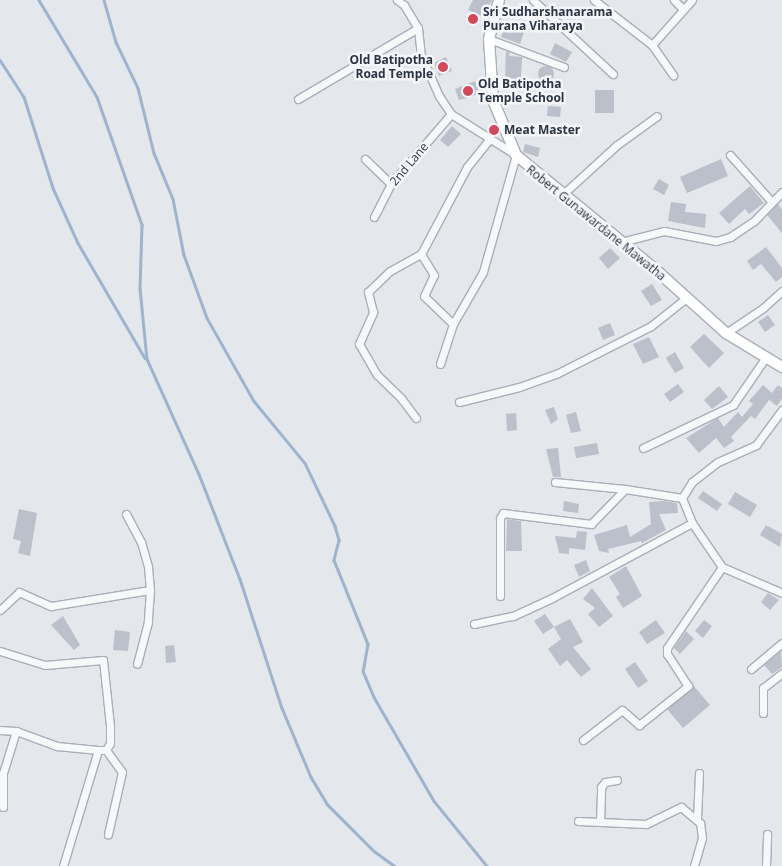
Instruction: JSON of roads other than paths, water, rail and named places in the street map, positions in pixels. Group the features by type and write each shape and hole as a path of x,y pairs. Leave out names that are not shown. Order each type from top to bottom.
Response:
{"street":[{"path":"397,0 404,5 418,28 421,54 438,96 451,114 516,155 483,272 453,324 440,364"},
{"name":"Robert Gunawardane Mawatha","path":"499,0 489,39 493,100 516,155 621,242 726,333 782,367"},
{"path":"532,0 613,74"},
{"path":"594,0 652,45 673,75"},
{"path":"674,0 683,10"},
{"path":"652,45 692,0"},
{"path":"298,99 418,28"},
{"path":"489,39 564,67"},
{"name":"2nd Lane","path":"374,217 391,184 451,114"},
{"path":"562,195 616,145 657,116"},
{"path":"416,418 401,398 377,376 359,344 373,312 368,292 390,271 421,254 467,167 490,139"},
{"path":"730,155 771,201"},
{"path":"365,160 391,184"},
{"path":"621,242 664,231 716,241 730,237 754,221 771,201 781,194"},
{"path":"421,254 434,274 424,296 453,324"},
{"path":"726,333 763,308 782,291"},
{"path":"459,402 519,387 558,373 651,326 685,299"},
{"path":"643,448 733,404 766,357"},
{"path":"682,498 692,482 718,462 756,445 782,410"},
{"path":"555,482 625,489 682,498"},
{"path":"500,596 500,518 503,513 594,524 625,489"},
{"path":"682,498 692,523 722,567 782,593"},
{"path":"126,514 143,550 150,590 148,622 137,664"},
{"path":"474,624 513,616 552,598 692,523"},
{"path":"583,740 622,710 639,725 688,686 667,654 667,648 722,567"},
{"path":"0,610 19,592 26,592 51,606 150,590"},
{"path":"751,669 782,643"},
{"path":"0,651 45,665 103,660 110,726 110,743 106,750"},
{"path":"763,713 763,688 782,673"},
{"path":"0,730 16,731 57,746 106,750"},
{"path":"3,807 3,774 16,731"},
{"path":"63,866 98,750"},
{"path":"106,750 122,772 108,834"},
{"path":"694,866 702,838 697,819 699,773"},
{"path":"600,822 601,788 605,782 617,780"},
{"path":"578,821 646,824 681,807 697,819"},
{"path":"766,866 768,834"}],"waterway":[{"path":"39,0 97,97 142,225 140,288 147,359 199,474 240,579 282,708 311,777 327,804 374,851 395,866"},
{"path":"104,0 116,42 138,88 154,153 173,199 184,255 207,318 254,401 305,463 335,526 339,540 334,560 368,644 363,671 374,697 434,801 487,866"},
{"path":"0,60 24,97 53,188 78,243 145,358"}],"place":[{"name":"Sri Sudharshanarama Purana Viharaya","path":"473,19"},
{"name":"Old Batipotha Road Temple","path":"443,67"},
{"name":"Old Batipotha Temple School","path":"468,91"},
{"name":"Meat Master","path":"494,130"}]}
